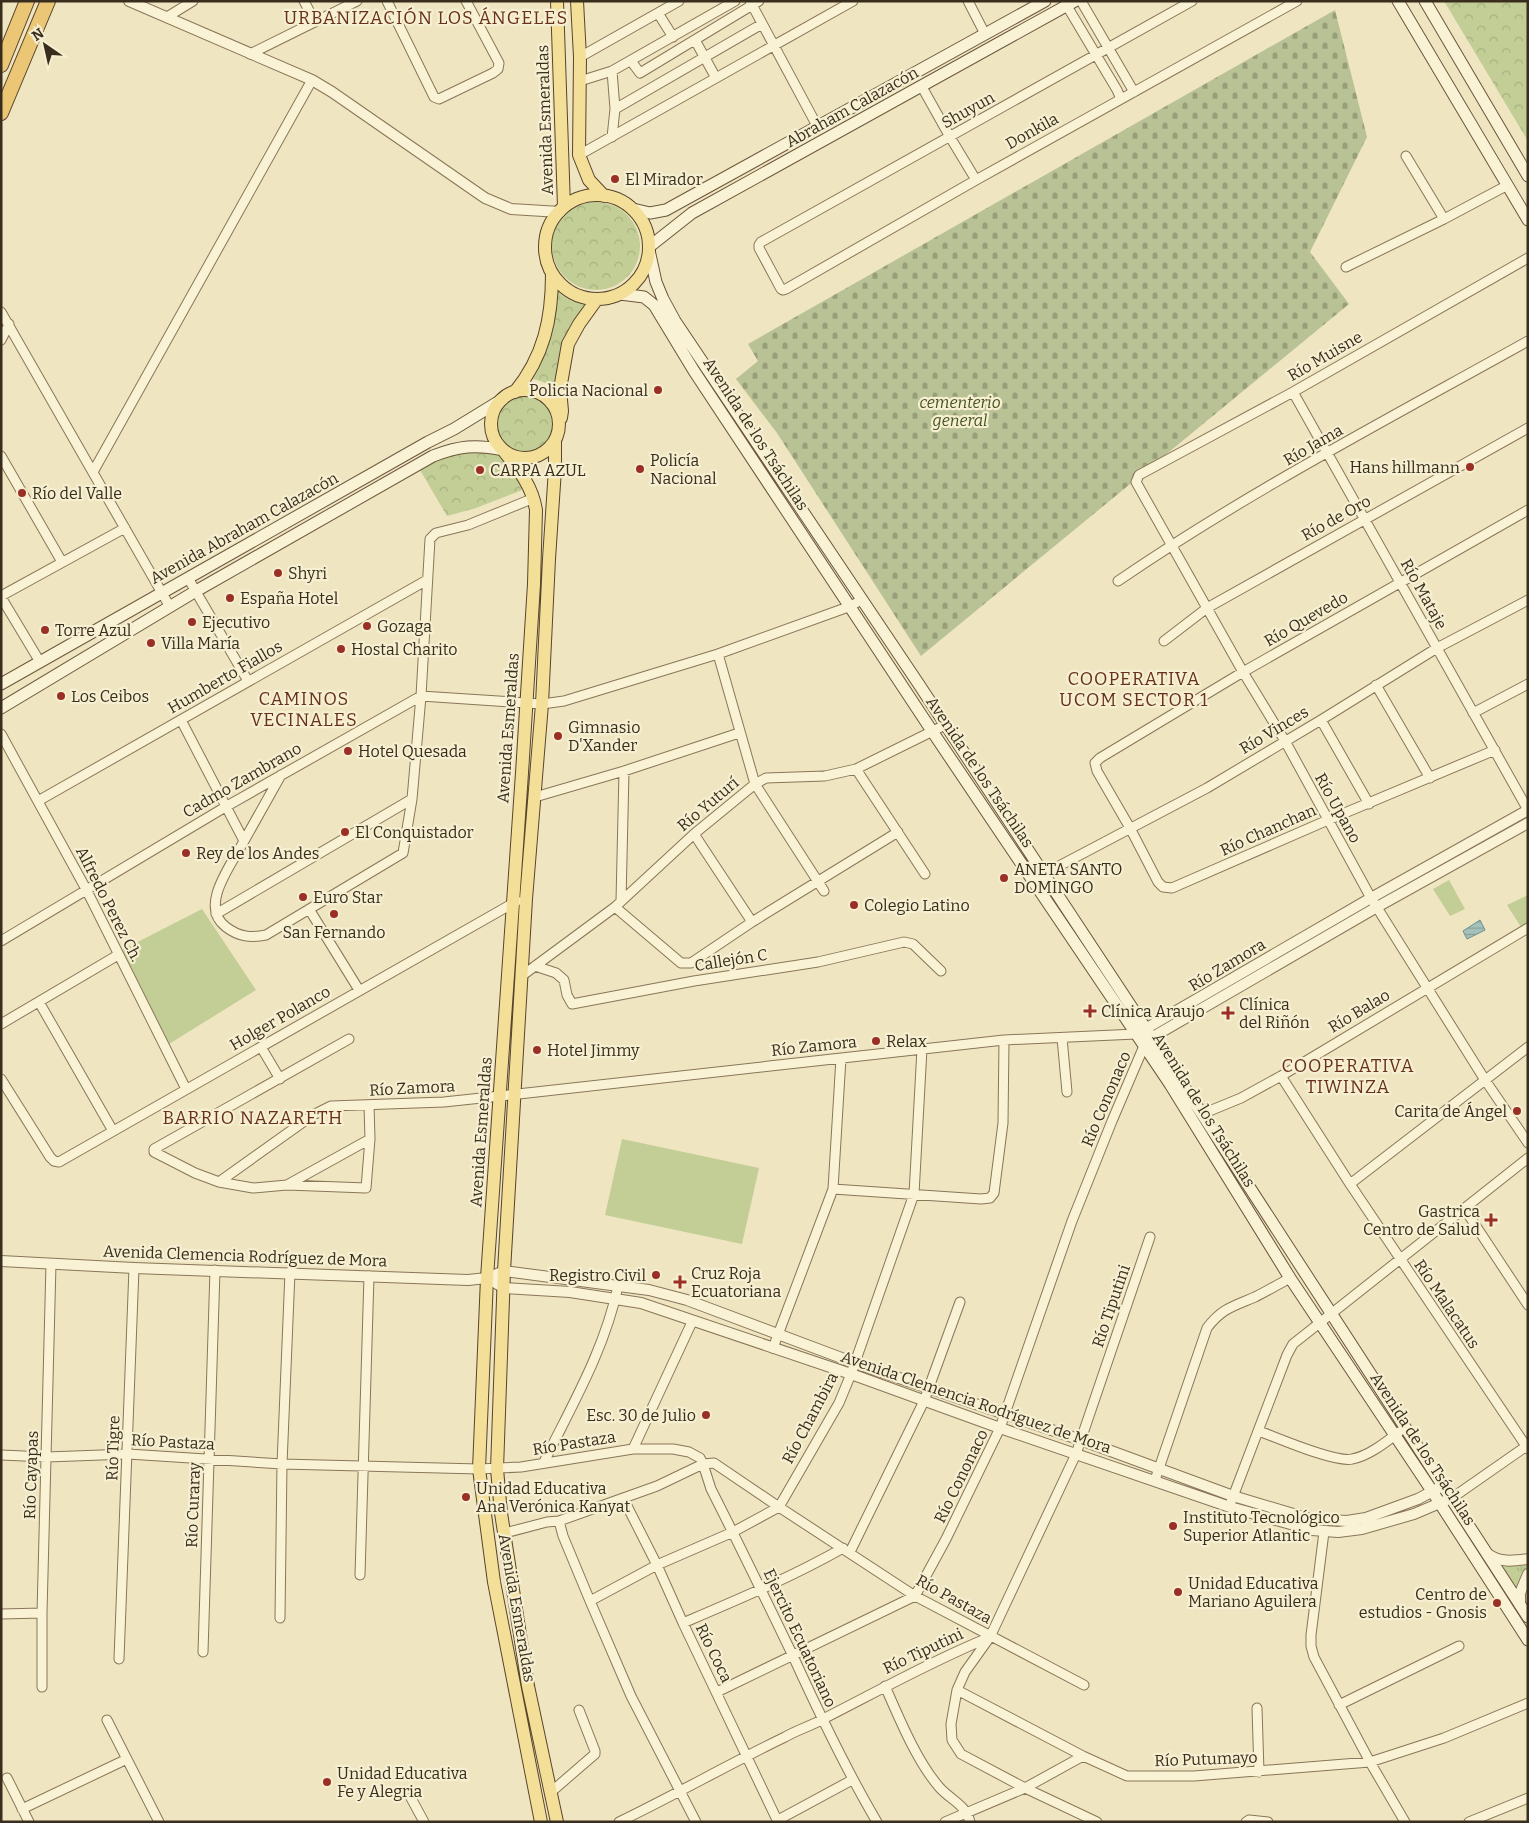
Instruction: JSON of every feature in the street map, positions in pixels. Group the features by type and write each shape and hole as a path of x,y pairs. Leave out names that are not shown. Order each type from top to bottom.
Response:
{"highway":[{"path":"2,60 27,1"},
{"path":"1,113 48,1"}],"main road":[{"name":"Avenida Esmeraldas","path":"557,1 562,209"},
{"name":"Avenida Esmeraldas","path":"577,1 580,57 579,155 589,180 604,196"},
{"name":"Abraham Calazacón","path":"633,209 650,213 666,210 1045,1"},
{"path":"1398,1 1506,186 1528,220"},
{"path":"1425,1 1528,176"},
{"name":"Abraham Calazacón","path":"650,249 692,213 1071,4"},
{"path":"590,196 604,196 615,198 633,209 642,220 648,233 650,249 647,263 641,276 632,287 620,294 597,300 579,296 564,288 552,274 547,262 545,248 549,229 562,209 576,200 590,196"},
{"name":"Avenida de los Tsáchilas","path":"650,249 656,282 675,320 1044,874 1290,1278 1432,1491 1528,1640"},
{"path":"515,392 536,362 543,344 552,293 552,274"},
{"name":"Avenida de los Tsáchilas","path":"620,294 644,297 654,305 694,371 932,731 1033,880 1144,1037 1202,1114 1528,1617"},
{"name":"Avenida Esmeraldas","path":"557,1822 528,1686 501,1513 497,1469 504,1271 526,899 542,704 557,434 562,411 560,389 568,344 579,324 597,300"},
{"path":"526,390 537,392 547,398 554,406 558,417 557,434 548,450 537,456 525,458 513,456 503,450 494,436 492,419 495,408 503,399 515,392 526,390"},
{"name":"Avenida Abraham Calazacón","path":"1,684 454,429 503,399"},
{"name":"Avenida Abraham Calazacón","path":"1,708 196,591 433,456 455,448 471,446 503,450"},
{"name":"Avenida Esmeraldas","path":"503,450 526,479 534,498 536,510 534,584 487,1278 479,1470 494,1582 541,1822"},
{"path":"514,1689 528,1686"}],"street":[{"path":"129,1 312,80 484,198 511,210 562,209"},
{"path":"167,17 194,1"},
{"path":"304,1 315,22"},
{"path":"250,54 357,1"},
{"path":"387,1 434,97 439,100 498,69 499,63 466,1"},
{"path":"580,57 679,1"},
{"path":"580,81 612,71 735,1"},
{"path":"579,155 853,1"},
{"path":"968,1 985,34"},
{"path":"1081,1 1134,92"},
{"name":"Shuyun","path":"783,290 759,245 1192,1"},
{"name":"Donkila","path":"783,290 1297,1"},
{"path":"640,73 753,3 773,46 815,122"},
{"path":"1071,4 1120,99"},
{"path":"658,13 673,37"},
{"path":"616,108 762,24"},
{"path":"695,40 716,78"},
{"path":"630,61 640,73 648,88"},
{"path":"612,71 616,108 612,137"},
{"path":"93,472 312,80"},
{"path":"922,87 976,180"},
{"path":"1406,156 1444,219"},
{"path":"1346,267 1506,186"},
{"name":"Río Muisne","path":"1136,479 1139,475 1293,392 1528,258"},
{"path":"1,312 170,607"},
{"path":"1,340 8,324"},
{"name":"Río Jama","path":"1118,581 1172,544 1328,453 1528,341"},
{"name":"Río Mataje","path":"1293,392 1528,810"},
{"name":"Río de Oro","path":"1164,641 1207,608 1528,428"},
{"path":"1,456 62,562"},
{"name":"Río Upano","path":"1136,479 1243,672 1285,741 1371,898 1485,1080 1528,1143"},
{"path":"281,775 218,889 214,903 216,914 221,923 241,936 254,937 266,935 403,852 412,799 421,696 430,539 436,532 468,525 534,498"},
{"name":"Río Quevedo","path":"1130,828 1096,772 1095,763 1100,758 1243,672 1528,510"},
{"path":"40,662 1,596 125,528"},
{"path":"188,578 248,681"},
{"name":"Humberto Fiallos","path":"38,802 427,580"},
{"path":"421,696 542,704 564,702 718,654 851,606 861,600"},
{"name":"Río Vinces","path":"1033,880 1207,788 1437,648 1528,600"},
{"path":"718,654 739,734 755,784 824,891"},
{"path":"1473,713 1528,684"},
{"path":"1376,685 1430,778"},
{"name":"Cadmo Zambrano","path":"1,940 227,806 421,696"},
{"path":"181,720 244,841"},
{"path":"1321,720 1369,804"},
{"name":"Río Yuturí","path":"523,975 618,904 694,834 755,784 766,778 825,776 856,769 945,725"},
{"name":"Alfredo Perez Ch.","path":"1,734 86,889 186,1089"},
{"path":"535,796 624,771 739,734"},
{"name":"Río Chanchan","path":"1130,828 1154,875 1163,887 1172,888 1495,750"},
{"path":"856,769 925,874"},
{"path":"624,771 618,904 681,963 690,963 752,922 898,832"},
{"path":"216,914 412,799"},
{"name":"Río Zamora","path":"1144,1037 1371,898 1528,810"},
{"name":"Río Zamora","path":"219,1182 313,1115 331,1106 444,1102 1004,1040 1144,1037 1528,823"},
{"path":"694,834 752,922"},
{"name":"Holger Polanco","path":"1,1079 50,1157 54,1161 59,1162 512,903 526,899"},
{"path":"309,909 359,990"},
{"name":"Río Balao","path":"1202,1114 1241,1098 1281,1076 1528,928"},
{"name":"Callejón C","path":"535,966 556,973 564,980 567,995 572,1004 694,981 818,962 904,942 913,944 941,971"},
{"path":"1,1024 118,955"},
{"path":"39,1002 113,1131"},
{"name":"Río Cononaco","path":"915,1596 946,1539 1000,1428 1072,1221 1144,1037"},
{"path":"1062,1038 1067,1092"},
{"path":"350,1039 154,1149 155,1154 219,1182 253,1188 287,1185 366,1188 370,1139 370,1105"},
{"path":"833,1189 982,1200 990,1198 994,1194 1003,1123 1004,1040"},
{"path":"261,1047 280,1079"},
{"path":"1350,1184 1528,1047"},
{"name":"Río Chambira","path":"779,1507 839,1403 855,1363 914,1194 922,1049"},
{"path":"773,1348 833,1189 841,1058"},
{"name":"Río Malacatus","path":"1281,1076 1400,1260 1527,1447"},
{"path":"287,1185 370,1139"},
{"path":"1231,1501 1287,1355 1293,1344 1528,1158"},
{"path":"1464,1208 1528,1305"},
{"name":"Río Tiputini","path":"619,1822 885,1686 990,1636 1076,1454 1150,1237"},
{"name":"Avenida Clemencia Rodríguez de Mora","path":"1,1261 134,1268 290,1272 468,1280 487,1278 504,1271 649,1290 687,1300 855,1363 1081,1440 1158,1469 1231,1501 1296,1526 1324,1532 1362,1529 1391,1522 1452,1498"},
{"name":"Río Cayapas","path":"42,1687 50,1264"},
{"name":"Río Tigre","path":"119,1659 134,1268"},
{"name":"Río Curaray","path":"203,1652 215,1270"},
{"path":"280,1618 282,1464 290,1272"},
{"path":"360,1575 369,1276"},
{"name":"Avenida Clemencia Rodríguez de Mora","path":"487,1278 504,1288 570,1292 641,1303 1155,1480 1231,1501 1310,1519 1347,1521 1374,1516 1444,1485"},
{"path":"1155,1480 1207,1328 1216,1316 1229,1307 1256,1297 1290,1278"},
{"path":"544,1462 593,1364 616,1298 618,1286"},
{"path":"667,1311 672,1296"},
{"path":"683,1623 847,1550 924,1401 960,1302"},
{"path":"633,1448 692,1322"},
{"path":"1259,1431 1336,1459 1351,1460 1395,1436 1406,1427"},
{"path":"1452,1498 1527,1447"},
{"name":"Río Pastaza","path":"1,1455 47,1457 128,1454 282,1464 479,1470 497,1469 633,1448 673,1449 689,1452 700,1458 703,1464 714,1463 915,1596 1084,1685"},
{"path":"505,1533 547,1522 559,1521 657,1486 703,1464"},
{"name":"Ejercito Ecuatoriano","path":"703,1464 711,1489 821,1720 852,1780 877,1822"},
{"name":"Río Coca","path":"623,1498 658,1565 683,1623 778,1821"},
{"path":"590,1601 658,1565 733,1532 779,1507"},
{"path":"559,1521 590,1601 631,1696 696,1822"},
{"path":"1324,1532 1311,1646 1314,1656 1339,1705 1405,1822"},
{"path":"1488,1554 1510,1561 1528,1559"},
{"path":"1520,1604 1520,1593 1528,1574"},
{"path":"717,1692 915,1596"},
{"path":"1,1614 42,1613"},
{"path":"990,1636 964,1672 957,1690 951,1724 952,1740 955,1748 968,1758 1025,1788 1098,1822"},
{"path":"1339,1705 1459,1646"},
{"path":"885,1686 903,1727 930,1776 944,1793 967,1812 970,1822"},
{"name":"Río Putumayo","path":"957,1690 1082,1756 1127,1776 1194,1776 1370,1762 1444,1738 1528,1703"},
{"path":"1257,1708 1259,1772"},
{"path":"551,1792 595,1754 579,1710"},
{"path":"107,1720 158,1821"},
{"path":"945,1822 1025,1788 1082,1756"},
{"path":"22,1809 127,1760"},
{"path":"7,1778 29,1822"},
{"path":"778,1821 852,1780"},
{"path":"411,1798 424,1822"},
{"path":"1469,1822 1528,1798"},
{"path":"1246,1822 1250,1820 1268,1822"}],"green space":[{"path":"1444,1 1528,1 1528,141"},
{"name":"cementerio general","path":"1335,10 1367,137 1310,252 1349,304 921,656 777,433 736,379 758,361 748,344"},
{"path":"596,202 613,206 627,215 636,229 640,246 636,263 627,277 613,286 596,290 579,286 565,277 556,263 552,246 556,229 565,215 579,206"},
{"path":"558,289 560,294 572,301 587,302 566,334 560,350 554,391 545,383 525,378 555,316"},
{"path":"525,396 536,398 545,404 551,413 553,424 551,435 545,444 536,450 525,452 514,450 505,444 499,435 497,424 499,413 505,404 514,398"},
{"path":"483,451 498,455 511,468 522,490 476,508 447,516 420,470 452,452"},
{"path":"1449,880 1465,909 1450,916 1433,889"},
{"path":"1528,895 1528,923 1521,927 1507,905"},
{"path":"202,909 256,990 169,1044 122,950"},
{"path":"622,1139 759,1168 742,1244 605,1215"},
{"path":"1528,1562 1528,1565 1516,1588 1503,1567"}],"water":[{"path":"1480,920 1485,930 1467,939 1463,931"}],"place":[{"name":"El Mirador","path":"615,179"},
{"name":"Policia Nacional","path":"658,390"},
{"name":"Hans hillmann","path":"1470,467"},
{"name":"Policía Nacional","path":"640,469"},
{"name":"CARPA AZUL","path":"480,470"},
{"name":"Río del Valle","path":"22,493"},
{"name":"Shyri","path":"278,573"},
{"name":"España Hotel","path":"230,598"},
{"name":"Ejecutivo","path":"192,622"},
{"name":"Gozaga","path":"367,626"},
{"name":"Torre Azul","path":"45,630"},
{"name":"Villa María","path":"151,643"},
{"name":"Hostal Charito","path":"341,649"},
{"name":"Los Ceibos","path":"61,696"},
{"name":"Gimnasio D'Xander","path":"558,736"},
{"name":"Hotel Quesada","path":"348,751"},
{"name":"El Conquistador","path":"345,832"},
{"name":"Rey de los Andes","path":"186,853"},
{"name":"ANETA SANTO DOMINGO","path":"1004,878"},
{"name":"Euro Star","path":"303,897"},
{"name":"Colegio Latino","path":"854,905"},
{"name":"San Fernando","path":"334,914"},
{"name":"Clínica Araujo","path":"1090,1011"},
{"name":"Clínica del Riñón","path":"1228,1013"},
{"name":"Relax","path":"876,1041"},
{"name":"Hotel Jimmy","path":"537,1050"},
{"name":"Carita de Ángel","path":"1517,1111"},
{"name":"Gastrica Centro de Salud","path":"1491,1220"},
{"name":"Registro Civil","path":"656,1275"},
{"name":"Cruz Roja Ecuatoriana","path":"680,1282"},
{"name":"Esc. 30 de Julio","path":"706,1415"},
{"name":"Unidad Educativa Ana Verónica Kanyat","path":"466,1497"},
{"name":"Instituto Tecnológico Superior Atlantic","path":"1173,1526"},
{"name":"Unidad Educativa Mariano Aguilera","path":"1178,1592"},
{"name":"Centro de estudios - Gnosis","path":"1497,1603"},
{"name":"Unidad Educativa Fe y Alegria","path":"327,1782"}],"district":[{"name":"URBANIZACIÓN LOS ÁNGELES","path":"426,18"},
{"name":"COOPERATIVA UCOM SECTOR 1","path":"1134,690"},
{"name":"CAMINOS VECINALES","path":"304,710"},
{"name":"COOPERATIVA TIWINZA","path":"1348,1076"},
{"name":"BARRIO NAZARETH","path":"253,1118"}]}
